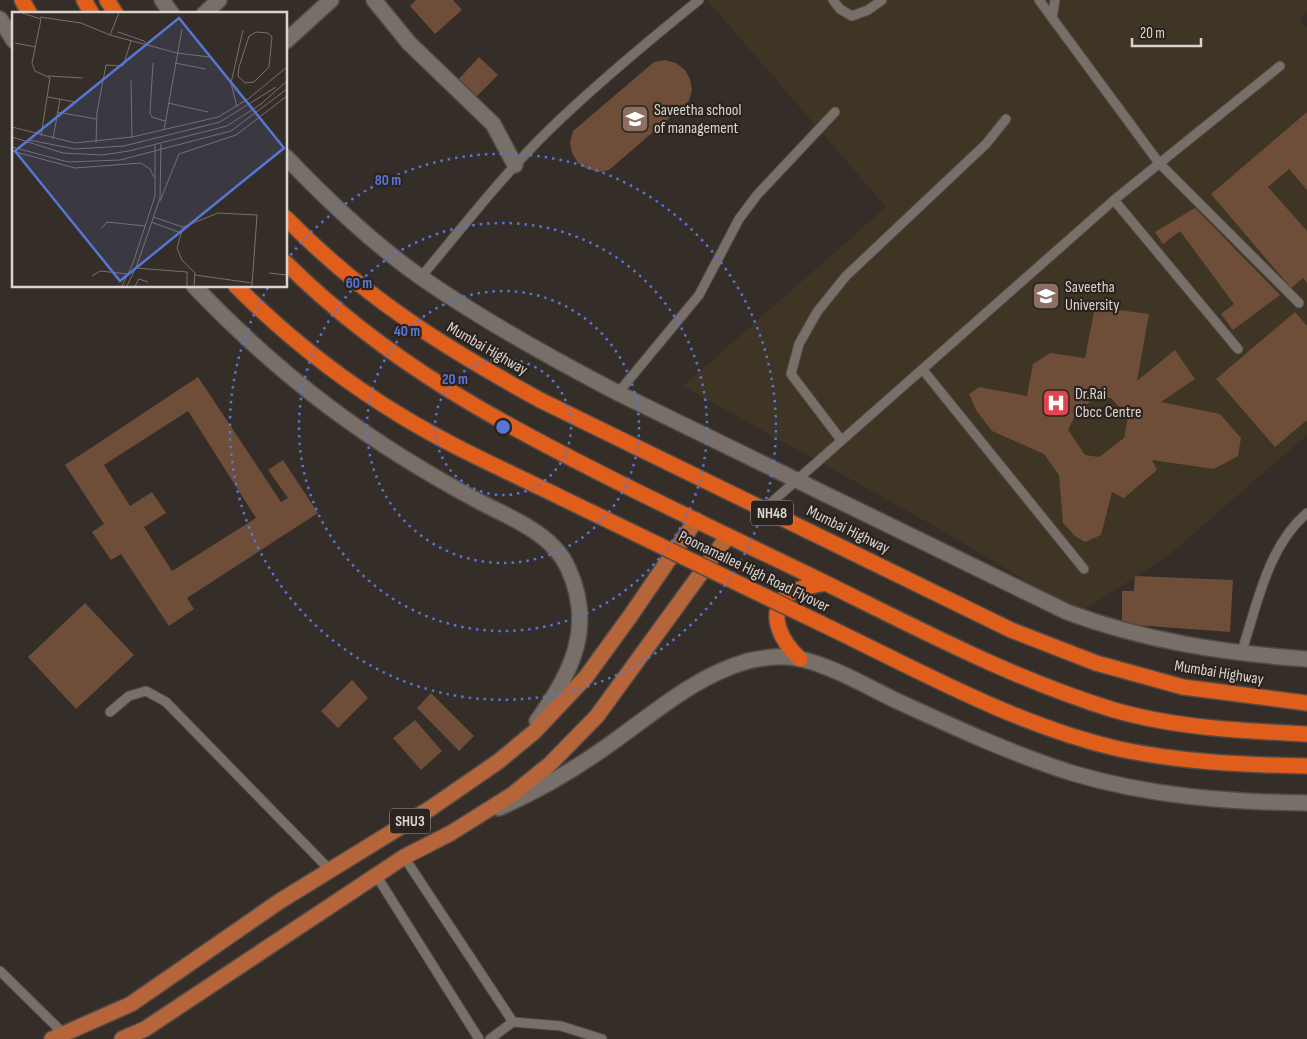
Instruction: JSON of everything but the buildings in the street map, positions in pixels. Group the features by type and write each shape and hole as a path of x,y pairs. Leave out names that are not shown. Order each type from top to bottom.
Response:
{"highway":[{"path":"22,0 29,12"},
{"path":"84,0 91,12"},
{"path":"107,0 115,12"},
{"name":"Mumbai Highway","path":"288,220 346,274 396,313 441,344 542,401 1010,630 1096,663 1183,687 1307,703"},
{"path":"288,266 353,323 401,360 454,396 546,447 993,664 1057,691 1117,711 1179,723 1250,732 1307,734"},
{"name":"Poonamallee High Road Flyover","path":"238,288 259,309 351,384 404,418 562,498 999,708 1056,729 1117,748 1183,760 1238,765 1307,766"},
{"path":"800,659 787,646 778,628 778,610 787,596 803,588 825,583"}],"main road":[{"name":"SHU3","path":"58,1036 131,1004 280,901 456,791 517,746 540,726 586,677 696,520"},
{"name":"SHU3","path":"123,1039 144,1029 404,857 470,821 514,794 550,764 597,716 728,536"}],"street":[{"path":"162,0 171,12"},
{"path":"206,12 219,0"},
{"path":"288,38 331,0"},
{"path":"374,0 409,43 494,124 516,165"},
{"path":"0,19 12,38"},
{"path":"288,159 324,197 421,277 473,311 565,365 618,393 1067,612 1110,628 1207,650 1307,659"},
{"path":"196,288 274,364 332,410 420,469 524,525 545,539 557,550 568,567 576,587 581,615 580,635 564,680 552,701 517,746"},
{"path":"470,821 537,792 575,769 695,685 748,661 775,656 800,659 833,670 1014,753 1089,778 1126,788 1179,796 1251,802 1307,803"}],"lane":[{"path":"421,277 516,165 548,132 617,66 699,0"},
{"path":"833,0 840,9 852,16 868,10 882,0"},
{"path":"1039,0 1159,163 1299,304"},
{"path":"1052,18 1055,0"},
{"path":"764,509 1114,200 1280,66"},
{"path":"618,393 699,295 739,220 757,195 835,112"},
{"path":"841,440 791,374 799,344 817,312 846,276 986,144 1006,119"},
{"path":"1114,200 1238,349"},
{"path":"923,370 1084,569"},
{"path":"1241,654 1282,542 1307,513"},
{"path":"110,712 129,696 146,691 166,702 330,870"},
{"path":"404,857 513,1022"},
{"path":"376,875 479,1039"},
{"path":"0,971 58,1036"},
{"path":"490,1039 513,1022 562,1026 602,1039"}],"shaded area":[{"name":"Saveetha University","path":"707,0 1307,0 1307,12 1300,20 1307,27 1307,435 1169,555 1080,613 927,522 683,386 886,207"}],"place":[{"name":"Saveetha school of management","path":"635,119"},
{"name":"Saveetha University","path":"1046,296"},
{"name":"Dr.Rai Cbcc Centre","path":"1056,403"}]}
